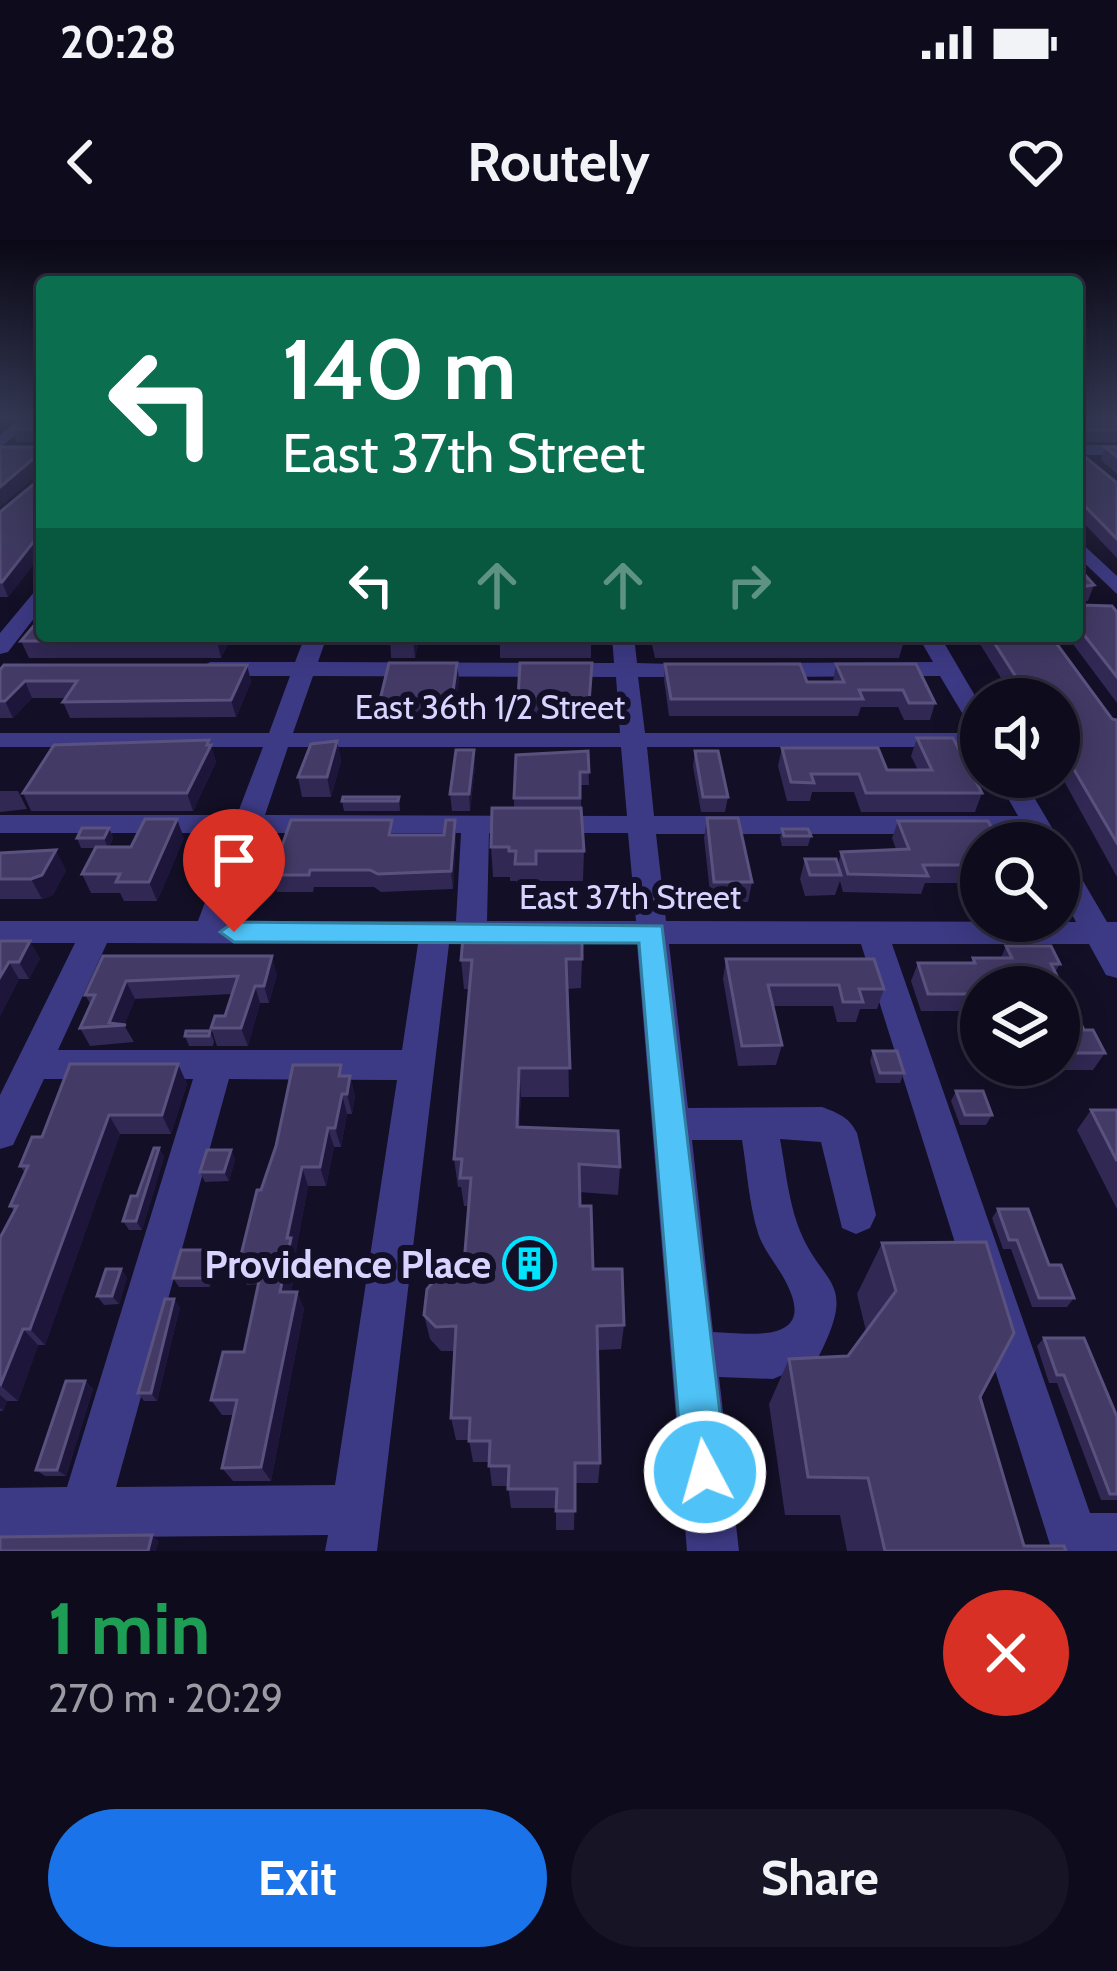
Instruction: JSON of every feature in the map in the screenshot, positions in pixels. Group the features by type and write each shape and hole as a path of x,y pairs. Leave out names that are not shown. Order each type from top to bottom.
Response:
{"street":[{"path":"1083,552 1117,589"},
{"path":"0,611 36,606"},
{"path":"0,646 36,608"},
{"path":"209,932 314,642"},
{"path":"932,642 960,691"},
{"path":"625,653 713,1551"},
{"path":"189,670 625,653 728,670 948,670"},
{"name":"East 36th 1/2 Street","path":"0,740 960,740"},
{"path":"0,824 642,825 960,832"},
{"path":"0,1513 84,1513 354,1530 415,1065 453,933 475,824"},
{"path":"1080,894 1108,933 1117,966"},
{"name":"East 37th Street","path":"0,932 1108,933"},
{"path":"0,1133 96,933"},
{"path":"873,933 1090,1543"},
{"path":"33,1064 415,1065"},
{"path":"84,1513 215,1065"},
{"path":"694,1353 772,1358 800,1344 814,1320 814,1290 778,1232 758,1122"},
{"path":"671,1124 821,1123 838,1133 856,1215"}],"building":[{"path":"1083,478 1111,478 1117,483 1117,539 1083,504"},
{"path":"36,482 36,539 2,582 0,582 0,512"},
{"path":"1083,605 1112,606 1117,612 1117,677 1083,634"},
{"path":"36,623 36,641 21,641"},
{"path":"591,642 591,643 500,643"},
{"path":"994,642 1055,642 1117,720 1117,843 1080,780 1080,678 1017,678"},
{"path":"389,663 457,663 452,699 380,700"},
{"path":"520,663 592,663 589,703 518,699"},
{"path":"665,664 800,664 807,682 844,682 836,664 916,664 935,703 909,703 903,690 859,690 863,699 671,699"},
{"path":"4,665 247,665 231,700 63,702 77,681 25,681 0,701"},
{"path":"917,738 953,738 960,751 960,793 866,793 859,774 811,774 814,783 791,782 782,748 878,748 887,770 932,770"},
{"path":"209,740 207,745 211,745 187,793 23,793 54,745"},
{"path":"337,741 327,777 298,777 311,744"},
{"path":"456,750 474,750 469,794 450,794"},
{"path":"588,751 589,772 580,772 580,798 514,798 516,755"},
{"path":"695,751 718,751 728,797 703,797"},
{"path":"343,797 399,797 398,801 342,801"},
{"path":"492,808 581,808 584,851 536,851 536,864 515,864 516,851 491,847"},
{"path":"707,818 738,818 752,882 714,882"},
{"path":"145,819 177,819 149,882 116,882 120,874 82,874 96,847 131,847"},
{"path":"291,820 392,820 389,835 444,835 446,820 455,820 451,871 310,870 309,875 272,875"},
{"path":"898,821 989,822 960,822 960,865 923,865 928,876 848,874 841,852 909,849"},
{"path":"82,828 109,828 104,838 77,838"},
{"path":"782,829 808,829 811,836 784,836"},
{"path":"56,850 42,875 0,879 0,853"},
{"path":"805,859 836,859 841,875 810,875"},
{"name":"Providence Place","path":"476,927 506,927 506,934 541,935 541,927 572,927 572,938 582,938 582,959 566,959 570,1068 519,1068 517,1127 618,1131 620,1167 579,1164 580,1206 591,1206 593,1269 622,1269 624,1325 597,1326 600,1463 575,1463 575,1511 556,1511 557,1489 508,1489 509,1466 489,1466 490,1441 469,1441 470,1418 451,1418 456,1326 436,1327 424,1315 427,1289 438,1276 463,1276 471,1178 460,1178 462,1159 454,1159 472,960 461,960 463,938 475,937"},
{"path":"0,941 30,941 19,962 9,962 0,977"},
{"path":"1006,946 1051,946 1060,964 960,966 960,994 928,994 918,963 975,963 973,958 1012,958"},
{"path":"103,956 272,956 264,986 255,986 241,1028 211,1028 215,1016 225,1016 238,976 126,981 109,1023 126,1025 80,1028 95,995 85,995"},
{"path":"726,959 874,959 884,989 859,989 863,1002 843,1002 839,985 768,985 782,1045 742,1046"},
{"path":"1080,1022 1084,1030 1093,1030 1105,1053 1080,1053"},
{"path":"186,1031 210,1031 209,1036 185,1036"},
{"path":"873,1051 897,1051 904,1073 880,1073"},
{"path":"70,1064 178,1064 162,1115 109,1115 30,1329 23,1329 0,1386 0,1238 17,1206 10,1206 28,1166 20,1166 32,1137 42,1137"},
{"path":"293,1065 341,1065 339,1076 350,1076 347,1094 342,1094 335,1128 328,1128 320,1167 302,1167 280,1292 297,1292 261,1467 222,1468 237,1400 211,1400 223,1352 244,1352 262,1267 238,1267 257,1190 261,1190 276,1146"},
{"path":"956,1091 983,1091 992,1115 965,1115"},
{"path":"1091,1110 1117,1110 1117,1161"},
{"path":"154,1148 159,1148 136,1221 123,1221 131,1196 137,1196"},
{"path":"207,1150 231,1150 224,1172 200,1172"},
{"path":"998,1209 1028,1209 1049,1265 1061,1265 1074,1298 1039,1298 1017,1240 1009,1240"},
{"path":"986,1242 1014,1333 980,1397 1024,1546 1064,1546 1066,1551 885,1551 868,1478 808,1477 789,1359 848,1356 896,1291 882,1243"},
{"path":"181,1250 213,1250 205,1278 173,1278"},
{"path":"106,1269 121,1269 112,1296 97,1296"},
{"path":"165,1299 174,1299 151,1393 138,1393"},
{"path":"1044,1338 1084,1338 1117,1417 1117,1494 1110,1494 1064,1375 1057,1375"},
{"path":"66,1381 85,1381 57,1470 36,1470"},
{"path":"152,1535 148,1551 0,1551 0,1537"}],"place":[{"name":"Providence Place","path":"530,1264"}],"route":[{"path":"234,932 652,933 705,1472"}]}
